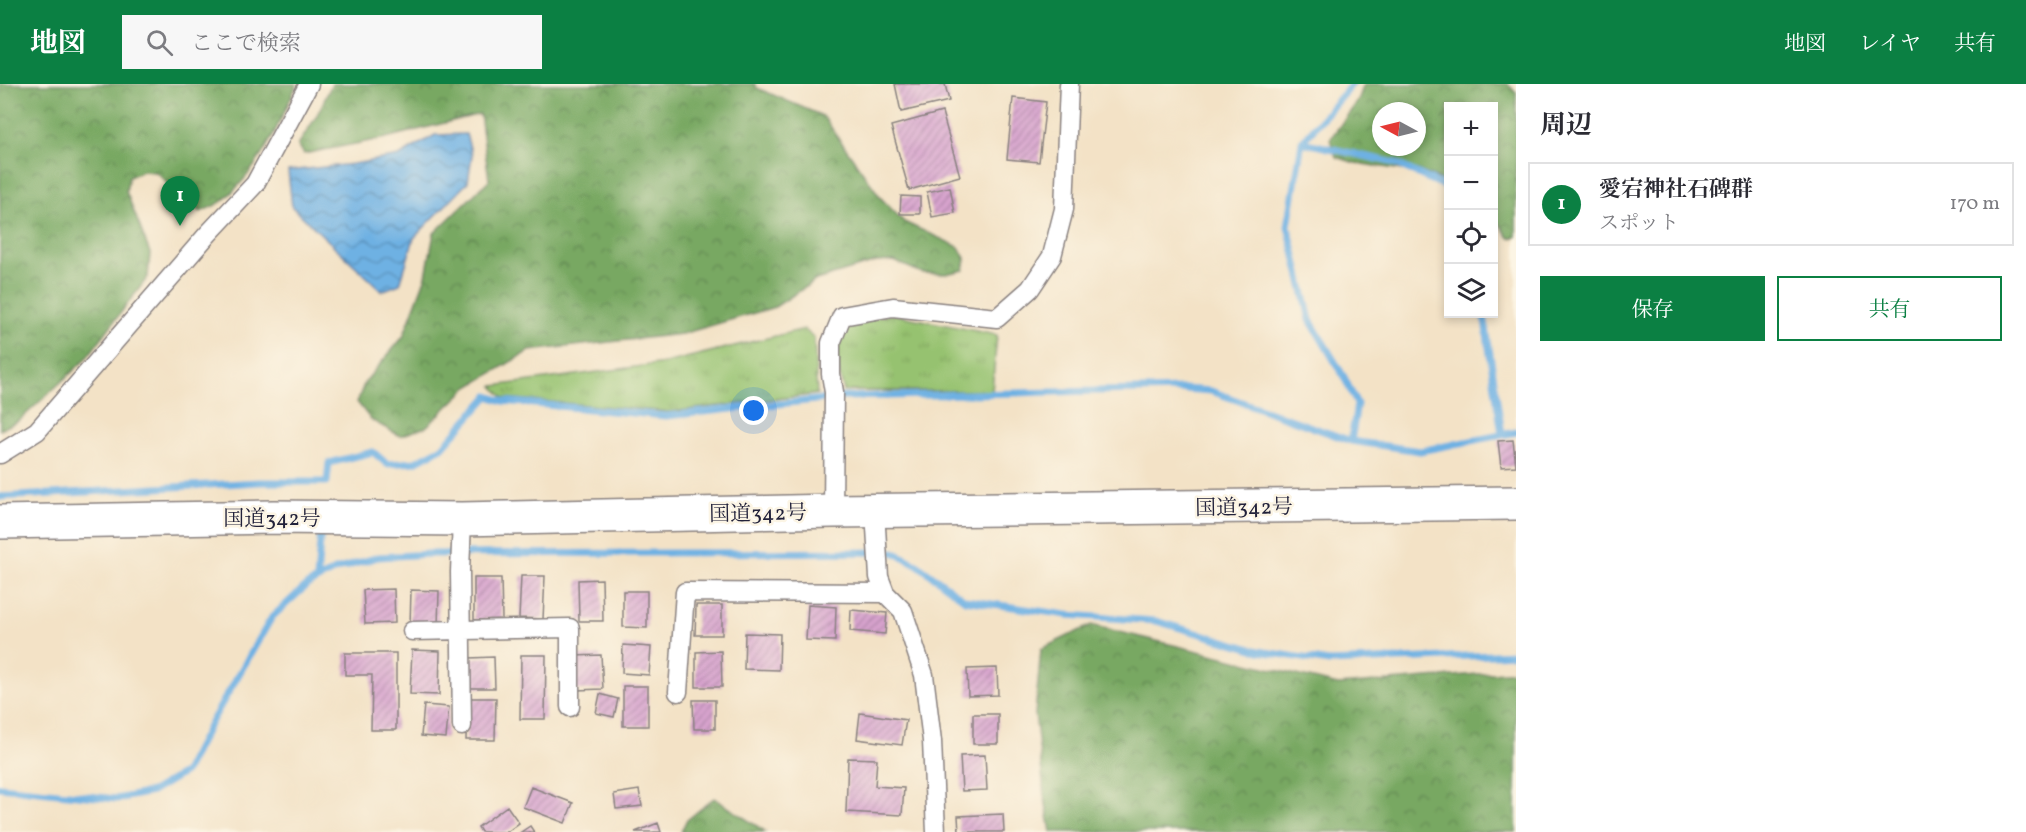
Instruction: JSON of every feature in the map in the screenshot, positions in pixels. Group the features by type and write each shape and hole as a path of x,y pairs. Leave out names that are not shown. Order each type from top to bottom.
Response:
{"highway":[{"name":"国道342号","path":"0,522 274,517 462,519 834,511 1516,503"}],"street":[{"path":"0,454 37,431 208,234 255,184 309,84"},
{"path":"834,511 834,392 831,374 831,343 842,316 893,307 997,318 1030,290 1052,256 1064,209 1069,84"},
{"path":"875,512 879,577 885,592 903,611 924,675 932,741 936,832"},
{"path":"462,519 460,572 462,726"},
{"path":"678,692 685,592 885,592"},
{"path":"412,632 570,628 570,707"}],"green space":[{"path":"0,84 297,84 275,132 257,163 234,190 219,203 200,212 184,200 156,172 142,171 129,177 126,191 150,253 148,277 85,360 20,420 0,430"},
{"path":"332,84 755,84 757,88 823,116 881,198 904,222 959,247 966,260 964,270 945,274 922,273 894,261 876,262 816,280 775,307 682,334 529,351 467,388 426,427 400,436 371,420 357,402 365,382 403,337 426,276 434,233 489,180 480,114 386,138 304,154 298,145 316,117"},
{"path":"1364,84 1508,84 1516,93 1516,237 1509,238 1498,222 1498,102 1444,102 1444,181 1424,173 1355,163 1336,157 1330,139 1358,101"},
{"path":"892,314 997,335 992,391 844,391 837,356 840,341 849,324"},
{"path":"804,329 814,338 817,394 670,412 504,398 493,386 665,363"},
{"path":"1091,625 1338,685 1516,671 1516,832 1051,832 1035,714 1041,649"},
{"path":"714,798 766,832 681,832 686,821"}],"water":[{"path":"466,134 472,155 468,182 414,238 400,284 382,291 292,207 288,171 399,156 435,135"}],"building":[{"path":"895,84 945,84 949,101 901,112"},
{"path":"1013,98 1046,102 1039,162 1007,159"},
{"path":"942,112 960,176 909,190 891,126"},
{"path":"950,187 955,213 932,217 927,192"},
{"path":"901,196 920,197 920,214 900,214"},
{"path":"1513,440 1516,466 1501,467 1498,441"},
{"path":"521,576 545,576 543,619 519,618"},
{"path":"474,578 501,578 502,619 474,620"},
{"path":"602,579 603,621 579,621 578,580"},
{"path":"394,589 395,623 365,624 363,590"},
{"path":"411,590 439,591 438,626 410,625"},
{"path":"623,591 647,591 647,628 623,627"},
{"path":"696,605 722,605 722,635 695,635"},
{"path":"808,605 836,607 835,641 806,640"},
{"path":"851,610 887,613 885,634 850,631"},
{"path":"745,633 780,634 779,670 744,669"},
{"path":"623,645 651,647 649,675 622,673"},
{"path":"412,650 440,651 439,695 410,694"},
{"path":"721,651 722,687 696,687 696,652"},
{"path":"345,653 396,653 396,730 371,730 372,675 345,675"},
{"path":"521,655 546,655 545,719 520,719"},
{"path":"601,655 603,689 576,690 574,656"},
{"path":"494,657 495,688 470,688 469,658"},
{"path":"997,668 998,695 968,696 967,669"},
{"path":"623,686 648,686 648,726 623,726"},
{"path":"600,694 618,699 614,717 596,713"},
{"path":"467,698 496,698 495,740 466,740"},
{"path":"693,700 715,700 715,729 694,729"},
{"path":"424,705 449,707 446,738 421,736"},
{"path":"860,713 906,720 902,745 857,739"},
{"path":"973,714 998,714 998,744 973,744"},
{"path":"985,755 987,790 962,791 960,756"},
{"path":"848,758 877,759 875,786 904,788 902,815 846,812"},
{"path":"531,787 573,803 565,823 523,807"},
{"path":"639,790 642,806 616,809 614,794"},
{"path":"507,806 519,823 507,832 481,832 478,827"},
{"path":"1003,814 1004,832 959,832 958,816"},
{"path":"658,823 661,832 635,832"},
{"path":"530,826 534,832 521,832"}],"waterway":[{"path":"1351,441 1357,404 1344,377 1310,320 1288,226 1302,142 1352,84"},
{"path":"1302,142 1395,163 1444,186"},
{"path":"1485,318 1502,434"},
{"path":"0,497 259,482 327,482 329,463 373,452 387,464 415,462 442,448 488,396 503,401 666,416 844,397 1184,389 1211,391 1351,441 1420,451 1516,432"},
{"path":"317,579 321,530"},
{"path":"0,787 116,799 152,792 185,772 272,617 307,585 335,570 378,557 429,554 894,552 918,565 965,600 1067,615 1156,621 1259,651 1329,662 1516,654"}],"place":[{"name":"愛宕神社石碑群","path":"180,226"}]}
